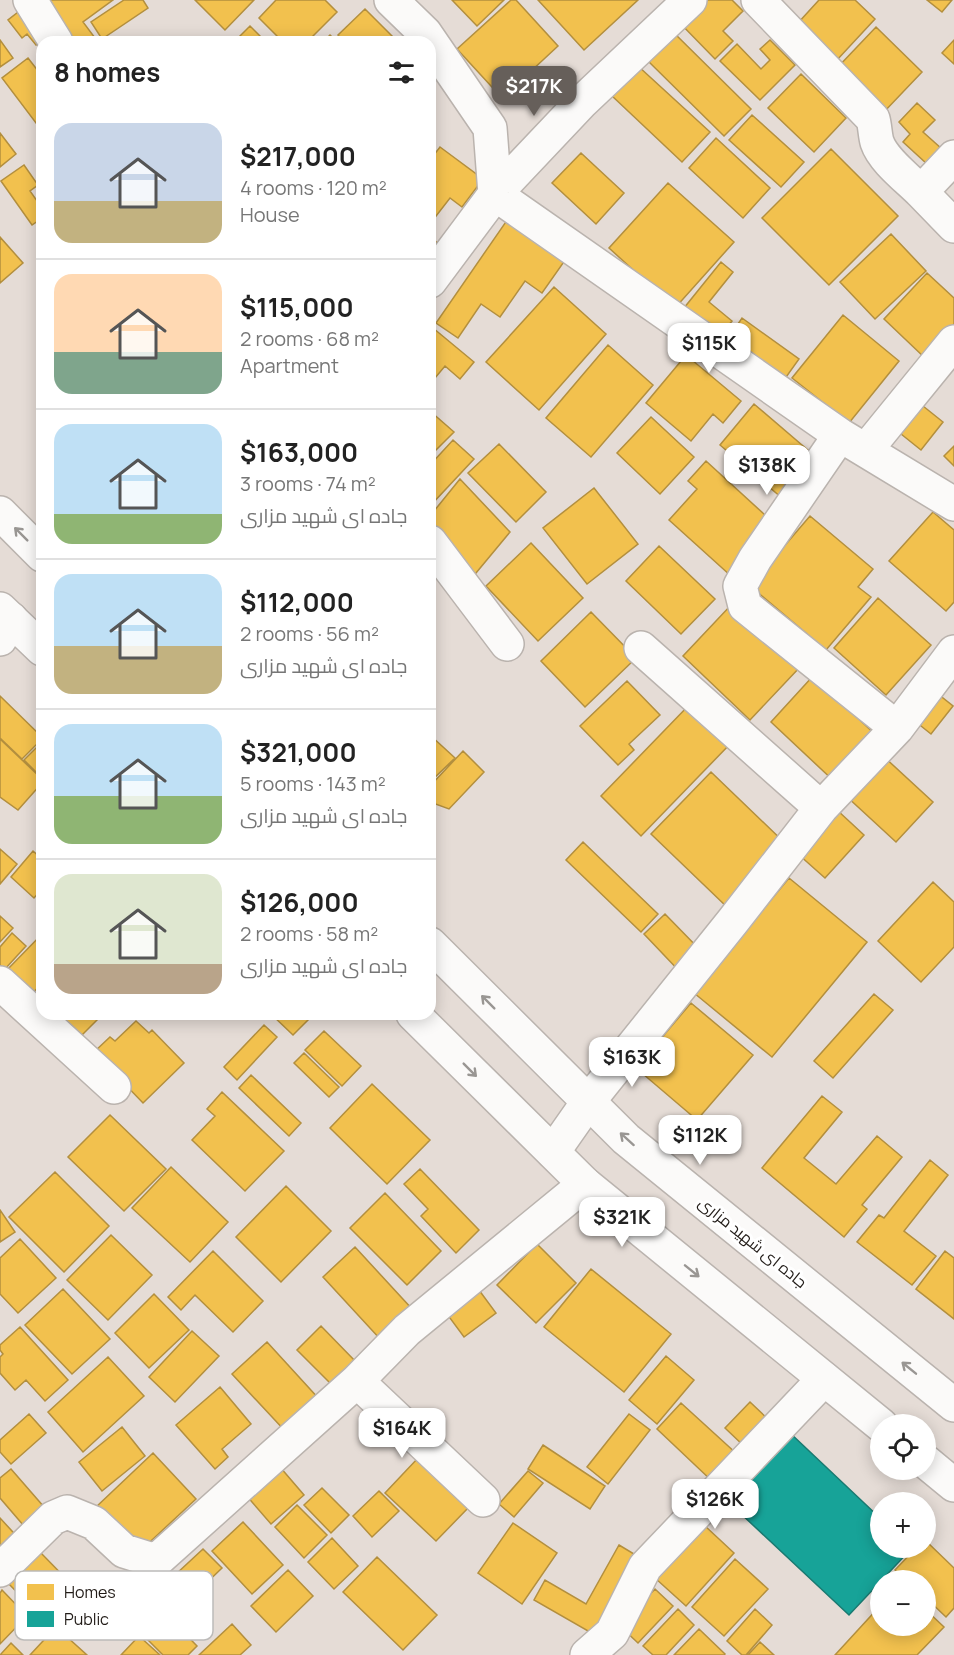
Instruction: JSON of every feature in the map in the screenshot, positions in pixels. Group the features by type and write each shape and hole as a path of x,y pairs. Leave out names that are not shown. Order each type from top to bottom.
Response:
{"street":[{"path":"30,0 52,36"},
{"path":"392,0 428,36"},
{"path":"436,273 495,195 582,102 690,0"},
{"path":"758,0 873,119 876,141 883,155 954,226"},
{"path":"436,48 490,128 495,195"},
{"path":"921,192 954,157"},
{"path":"495,195 853,443 953,502"},
{"path":"897,728 745,606 740,586 755,559 853,443 954,342"},
{"path":"0,513 36,549"},
{"path":"436,550 507,644"},
{"path":"4,622 36,645"},
{"path":"641,648 821,808"},
{"path":"553,1152 588,1102 726,931 821,808 897,728 954,652"},
{"name":"جاده ای شهید مزاری","path":"436,950 626,1139 954,1405"},
{"path":"0,982 36,1015"},
{"path":"41,1020 114,1087"},
{"path":"419,1020 585,1184 870,1416"},
{"path":"0,1570 53,1518 68,1512 94,1523 124,1551 156,1561 357,1381 407,1330 585,1184"},
{"path":"587,1655 612,1633 645,1567 824,1379"},
{"path":"357,1381 483,1500"},
{"path":"936,1470 954,1485"}],"building: Homes":[{"path":"38,0 113,0 83,22 94,36 63,36"},
{"path":"124,0 143,0 148,8 106,36 100,36 91,22"},
{"path":"195,0 254,0 225,30"},
{"path":"276,0 325,0 337,12 313,36 277,36 259,18"},
{"path":"452,0 504,0 477,26"},
{"path":"511,0 516,0 558,46 502,98 457,49"},
{"path":"538,0 638,0 584,50"},
{"path":"695,0 732,0 743,11 723,31 733,41 715,59 676,19"},
{"path":"819,0 855,0 875,19 837,60 798,23"},
{"path":"927,0 952,0 942,12"},
{"path":"22,9 44,36 36,36 36,45 27,34 22,38 8,20"},
{"path":"365,9 392,36 339,36"},
{"path":"250,26 260,36 240,36"},
{"path":"876,27 922,72 883,113 837,68"},
{"path":"670,29 751,109 724,136 643,56"},
{"path":"0,40 13,58 0,67"},
{"path":"770,40 795,65 760,100 720,61 737,44 761,69 770,60 760,49"},
{"path":"954,40 954,64 942,53"},
{"path":"28,58 36,68 36,123 2,78"},
{"path":"638,66 710,132 682,162 611,95"},
{"path":"801,74 846,118 814,152 768,108"},
{"path":"917,103 935,120 923,132 942,149 927,164 903,142 910,134 899,122"},
{"path":"752,115 804,162 781,187 729,140"},
{"path":"0,133 16,154 0,167"},
{"path":"716,138 770,188 743,218 689,168"},
{"path":"440,147 483,179 462,207 450,198 436,216 436,152"},
{"path":"831,149 898,216 829,285 762,218"},
{"path":"581,153 624,193 596,224 552,183"},
{"path":"24,165 36,182 36,186 30,191 36,200 36,222 32,225 1,181"},
{"path":"668,183 734,242 675,308 609,248"},
{"path":"510,216 568,256 542,293 525,281 500,317 481,304 458,338 436,323"},
{"path":"891,234 926,271 875,319 840,282"},
{"path":"0,237 23,263 0,283"},
{"path":"721,262 733,272 709,302 732,321 719,337 684,308"},
{"path":"927,273 954,298 954,330 926,359 884,319"},
{"path":"554,287 606,334 539,410 486,362"},
{"path":"843,315 899,361 849,423 792,378"},
{"path":"742,318 799,359 784,380 727,340"},
{"path":"436,330 474,362 460,379 445,366 436,377"},
{"path":"608,345 653,385 591,457 546,418"},
{"path":"686,355 741,401 723,423 713,414 691,441 646,403"},
{"path":"918,402 943,422 921,450 896,430"},
{"path":"754,404 816,457 782,498 720,445"},
{"path":"436,416 454,432 436,450"},
{"path":"651,417 694,457 660,494 617,453"},
{"path":"453,440 474,459 436,500 436,458"},
{"path":"499,444 546,492 516,522 468,473"},
{"path":"954,446 954,466 944,456"},
{"path":"706,461 777,526 731,576 669,520 697,489 688,481"},
{"path":"460,479 510,532 471,579 436,534 436,509"},
{"path":"594,488 638,544 587,584 543,528"},
{"path":"933,512 954,530 954,602 946,611 889,561"},
{"path":"810,516 873,569 858,587 871,597 826,650 750,586"},
{"path":"531,543 583,598 538,641 486,586"},
{"path":"659,546 715,599 681,634 626,581"},
{"path":"878,598 931,645 886,695 834,648"},
{"path":"732,604 800,667 750,720 683,656"},
{"path":"591,612 636,658 585,707 541,661"},
{"path":"813,676 879,738 837,784 771,722"},
{"path":"627,681 660,715 629,744 634,750 618,765 580,726"},
{"path":"933,690 953,706 931,734 911,718"},
{"path":"0,696 36,731 36,745 22,759 0,738"},
{"path":"690,704 731,743 641,836 601,796"},
{"path":"0,739 36,773 36,790 18,810 0,797"},
{"path":"436,741 455,758 436,776"},
{"path":"36,748 36,772 24,760"},
{"path":"463,751 484,772 449,809 436,804 436,780"},
{"path":"882,755 933,802 896,842 845,795"},
{"path":"711,772 789,847 729,909 651,834"},
{"path":"837,810 864,835 825,878 798,854"},
{"path":"583,842 658,914 641,932 566,860"},
{"path":"0,849 17,864 0,884"},
{"path":"33,851 36,854 36,896 34,898 11,877"},
{"path":"789,878 867,942 772,1057 694,993"},
{"path":"933,882 954,902 954,947 921,982 878,941"},
{"path":"665,914 703,953 682,974 644,934"},
{"path":"0,916 13,928 0,942"},
{"path":"12,933 26,946 5,969 0,965 0,947"},
{"path":"36,940 36,990 32,994 7,970"},
{"path":"874,994 893,1010 833,1078 814,1061"},
{"path":"691,1003 753,1055 697,1120 636,1068"},
{"path":"61,1020 97,1020 79,1038"},
{"path":"277,1020 308,1020 293,1035"},
{"path":"136,1021 149,1033 152,1030 184,1063 143,1103 94,1052 110,1037 115,1041"},
{"path":"264,1025 277,1037 237,1080 224,1067"},
{"path":"324,1031 361,1066 342,1086 305,1050"},
{"path":"304,1053 339,1087 329,1097 294,1063"},
{"path":"251,1075 301,1123 289,1136 239,1088"},
{"path":"372,1084 430,1140 387,1184 330,1128"},
{"path":"222,1092 284,1151 245,1191 192,1140 215,1116 207,1109"},
{"path":"822,1096 842,1112 804,1158 836,1184 877,1136 902,1157 862,1205 867,1209 844,1237 762,1168"},
{"path":"110,1115 166,1169 124,1211 68,1157"},
{"path":"930,1160 948,1175 904,1231 936,1256 912,1285 857,1242 879,1215 884,1218"},
{"path":"171,1167 228,1222 190,1262 132,1208"},
{"path":"420,1169 479,1230 456,1253 421,1216 428,1209 404,1184"},
{"path":"55,1172 109,1226 64,1272 9,1217"},
{"path":"286,1186 331,1231 281,1282 236,1237"},
{"path":"385,1193 441,1251 407,1285 350,1228"},
{"path":"0,1210 15,1232 0,1242"},
{"path":"111,1235 152,1275 108,1320 67,1280"},
{"path":"20,1239 56,1278 18,1313 0,1294 0,1258"},
{"path":"537,1244 576,1283 536,1323 497,1285"},
{"path":"355,1247 413,1310 381,1340 323,1277"},
{"path":"213,1251 263,1301 233,1332 195,1295 181,1310 168,1297"},
{"path":"945,1251 954,1258 954,1319 916,1289"},
{"path":"591,1269 671,1334 624,1392 544,1327"},
{"path":"476,1286 496,1313 464,1337 444,1310"},
{"path":"63,1289 110,1339 72,1374 25,1325"},
{"path":"154,1294 189,1330 149,1368 115,1333"},
{"path":"321,1326 357,1363 334,1387 297,1350"},
{"path":"20,1327 68,1380 45,1401 26,1380 15,1390 0,1373 0,1357 3,1354 0,1345"},
{"path":"192,1331 219,1356 175,1402 149,1377"},
{"path":"267,1342 320,1400 286,1432 232,1374"},
{"path":"666,1356 694,1380 657,1424 629,1400"},
{"path":"108,1357 144,1396 83,1452 48,1412"},
{"path":"220,1387 251,1424 222,1449 228,1457 215,1469 176,1425"},
{"path":"750,1402 771,1422 746,1448 725,1428"},
{"path":"681,1403 738,1455 713,1482 657,1429"},
{"path":"29,1414 46,1433 11,1464 0,1452 0,1440"},
{"path":"629,1414 650,1430 608,1484 587,1467"},
{"path":"122,1427 145,1456 102,1491 79,1462"},
{"path":"543,1445 605,1486 590,1509 528,1469"},
{"path":"153,1453 196,1499 138,1553 95,1508"},
{"path":"418,1458 469,1507 436,1541 385,1493"},
{"path":"280,1467 304,1495 271,1524 246,1495"},
{"path":"11,1469 51,1515 30,1533 0,1498 0,1478"},
{"path":"528,1471 543,1483 514,1517 499,1504"},
{"path":"322,1488 349,1515 331,1533 304,1505"},
{"path":"379,1491 399,1511 372,1537 353,1516"},
{"path":"297,1505 327,1535 304,1558 275,1527"},
{"path":"0,1518 23,1543 0,1564"},
{"path":"243,1522 283,1565 252,1594 212,1551"},
{"path":"513,1523 557,1553 522,1604 478,1573"},
{"path":"704,1525 734,1553 686,1606 655,1578"},
{"path":"332,1538 358,1566 334,1589 308,1562"},
{"path":"619,1545 639,1557 595,1635 534,1600 545,1580 586,1604"},
{"path":"203,1549 222,1568 213,1577 213,1571 179,1571"},
{"path":"936,1551 954,1568 954,1608 946,1617 936,1608 936,1570 895,1570 906,1558 936,1558"},
{"path":"40,1552 59,1571 20,1571"},
{"path":"377,1557 437,1615 403,1650 343,1592"},
{"path":"735,1559 768,1589 724,1636 692,1607"},
{"path":"288,1570 313,1596 276,1632 251,1606"},
{"path":"15,1576 15,1590 8,1583"},
{"path":"655,1589 673,1606 638,1643 620,1626"},
{"path":"2,1590 15,1604 15,1628 0,1644 0,1593"},
{"path":"678,1609 694,1625 666,1655 653,1655 643,1646"},
{"path":"755,1609 772,1625 746,1655 742,1655 727,1641"},
{"path":"870,1617 870,1636 935,1636 917,1655 835,1655"},
{"path":"936,1619 944,1627 936,1635"},
{"path":"232,1624 251,1645 240,1655 199,1655"},
{"path":"699,1629 725,1654 674,1655"},
{"path":"44,1640 70,1640 87,1655 30,1655"},
{"path":"135,1640 143,1640 160,1655 121,1655"},
{"path":"148,1640 191,1640 197,1646 188,1655 163,1655"},
{"path":"760,1642 774,1655 748,1655"},
{"path":"11,1643 23,1655 0,1655"}],"building: Public":[{"path":"789,1432 870,1509 870,1558 903,1558 891,1570 870,1570 870,1593 849,1615 723,1497"}]}
